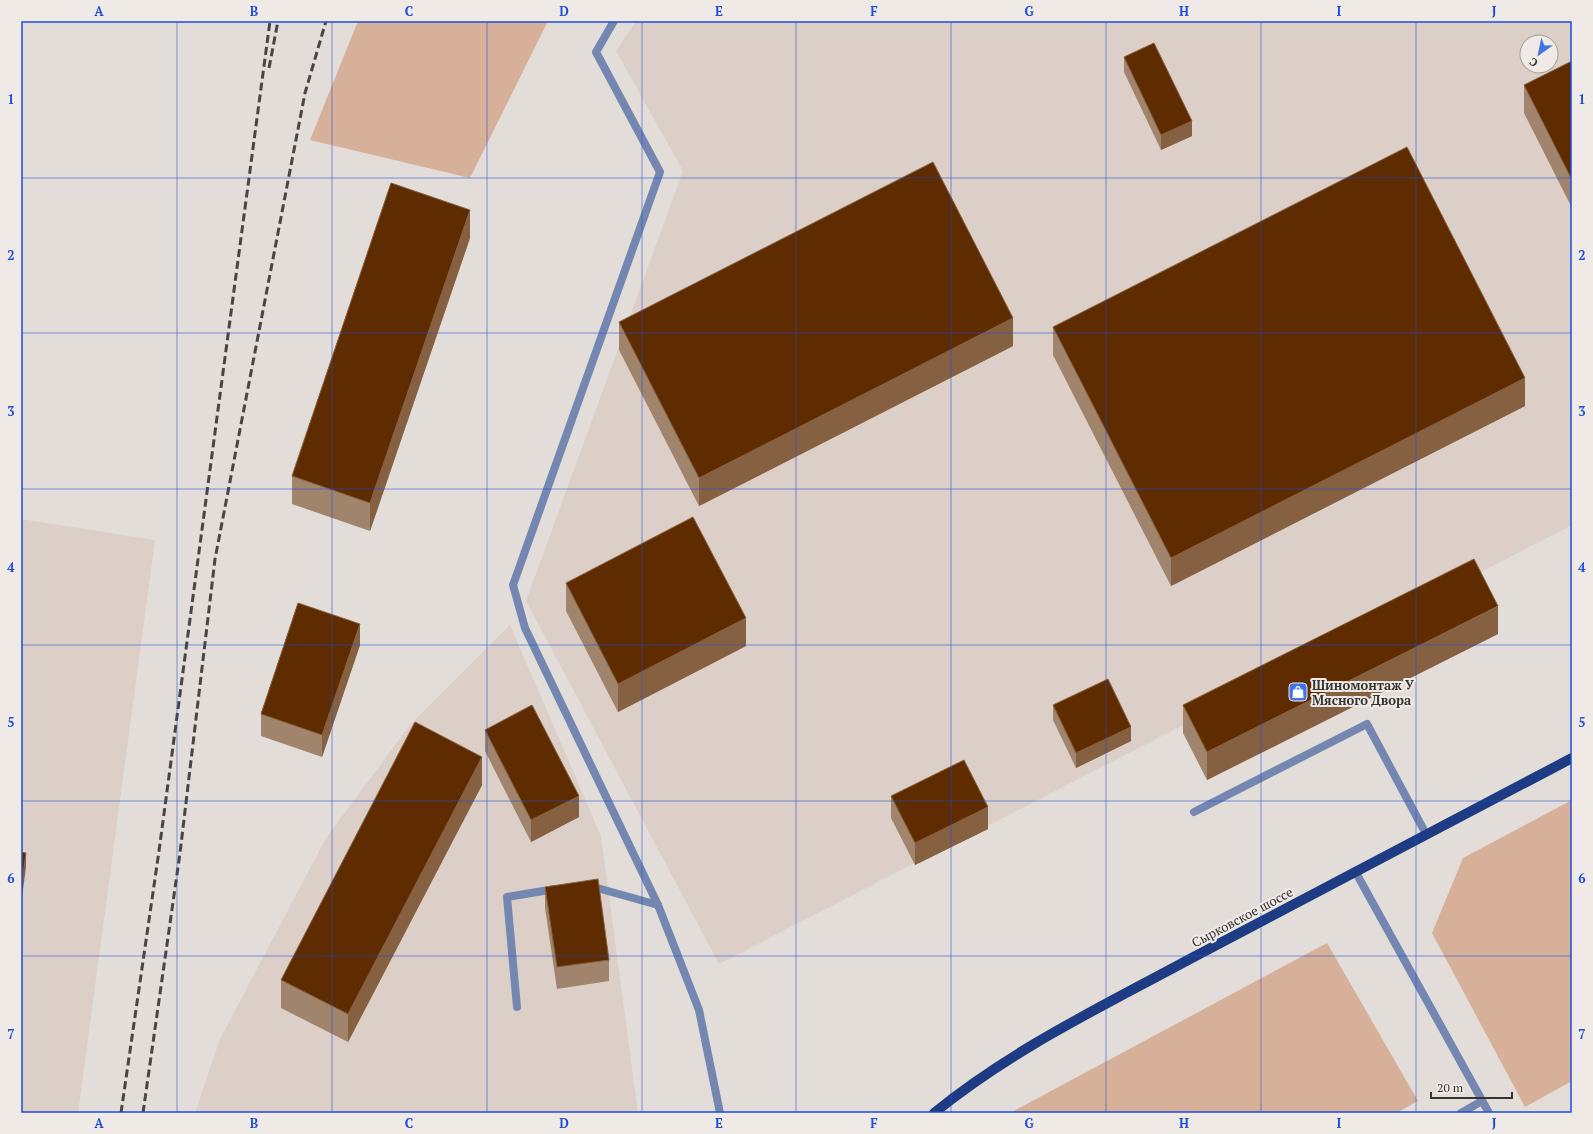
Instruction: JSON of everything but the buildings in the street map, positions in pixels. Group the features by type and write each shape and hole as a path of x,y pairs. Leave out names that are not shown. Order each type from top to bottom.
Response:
{"main road":[{"name":"Сырковское шоссе","path":"934,1113 955,1095 1028,1047 1355,871 1572,758"}],"lane":[{"path":"614,21 596,52 660,172 513,585 525,628 658,905 699,1010 720,1113"},
{"path":"1194,812 1367,724 1426,834"},
{"path":"1355,871 1489,1113"},
{"path":"582,884 658,905"},
{"path":"517,1007 507,897 567,887"},
{"path":"1461,1113 1482,1101"}],"shaded area":[{"path":"358,21 548,21 470,178 310,140"},
{"path":"636,21 1572,21 1572,525 719,964 526,601 683,171 616,51"},
{"path":"21,519 155,540 78,1113 21,1113"},
{"path":"510,625 601,836 638,1113 195,1113 220,1039 326,838 410,725"},
{"path":"1572,800 1572,1081 1525,1107 1432,933 1463,858"},
{"path":"1327,943 1418,1101 1396,1113 1010,1113"}],"railway":[{"path":"121,1113 159,851 270,21"},
{"path":"269,68 278,21"},
{"path":"143,1113 180,853 215,559 305,93 326,21"}],"place":[{"name":"Шиномонтаж У Мясного Двора","path":"1298,692"}]}
